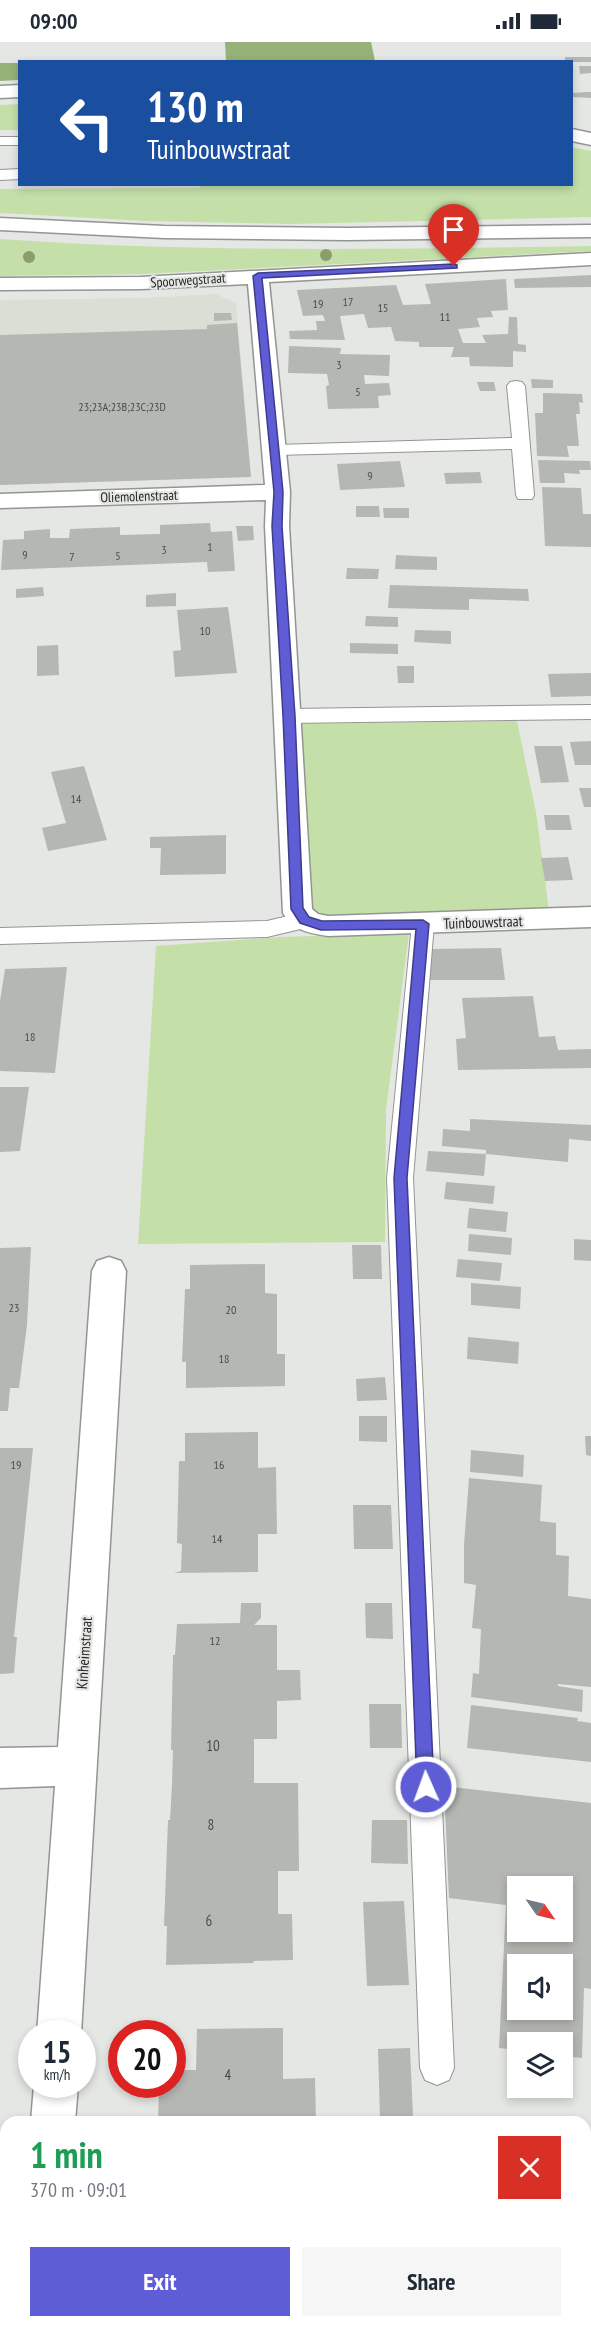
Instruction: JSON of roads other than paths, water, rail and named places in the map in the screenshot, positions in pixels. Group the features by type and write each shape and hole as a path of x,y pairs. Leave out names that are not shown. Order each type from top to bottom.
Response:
{"main road":[{"path":"0,92 18,91"},
{"path":"573,135 591,139"},
{"path":"0,224 164,232 347,234 591,231"},
{"name":"Spoorwegstraat","path":"0,284 141,283 591,259"},
{"path":"258,276 279,492 277,526 289,716 297,909 305,920"},
{"name":"Oliemolenstraat","path":"0,501 279,492"},
{"name":"Tuinbouwstraat","path":"305,920 328,926 591,917"},
{"name":"Kinheimstraat","path":"60,2020 110,1271"},
{"path":"0,1768 77,1766"},
{"path":"53,2116 55,2098"}],"lane":[{"path":"0,141 18,141"},
{"path":"0,174 18,174"},
{"path":"516,386 525,495"},
{"path":"276,450 521,443"},
{"path":"289,716 591,712"},
{"path":"0,936 267,929 305,920"},
{"path":"423,924 400,1178 437,2068"}]}
